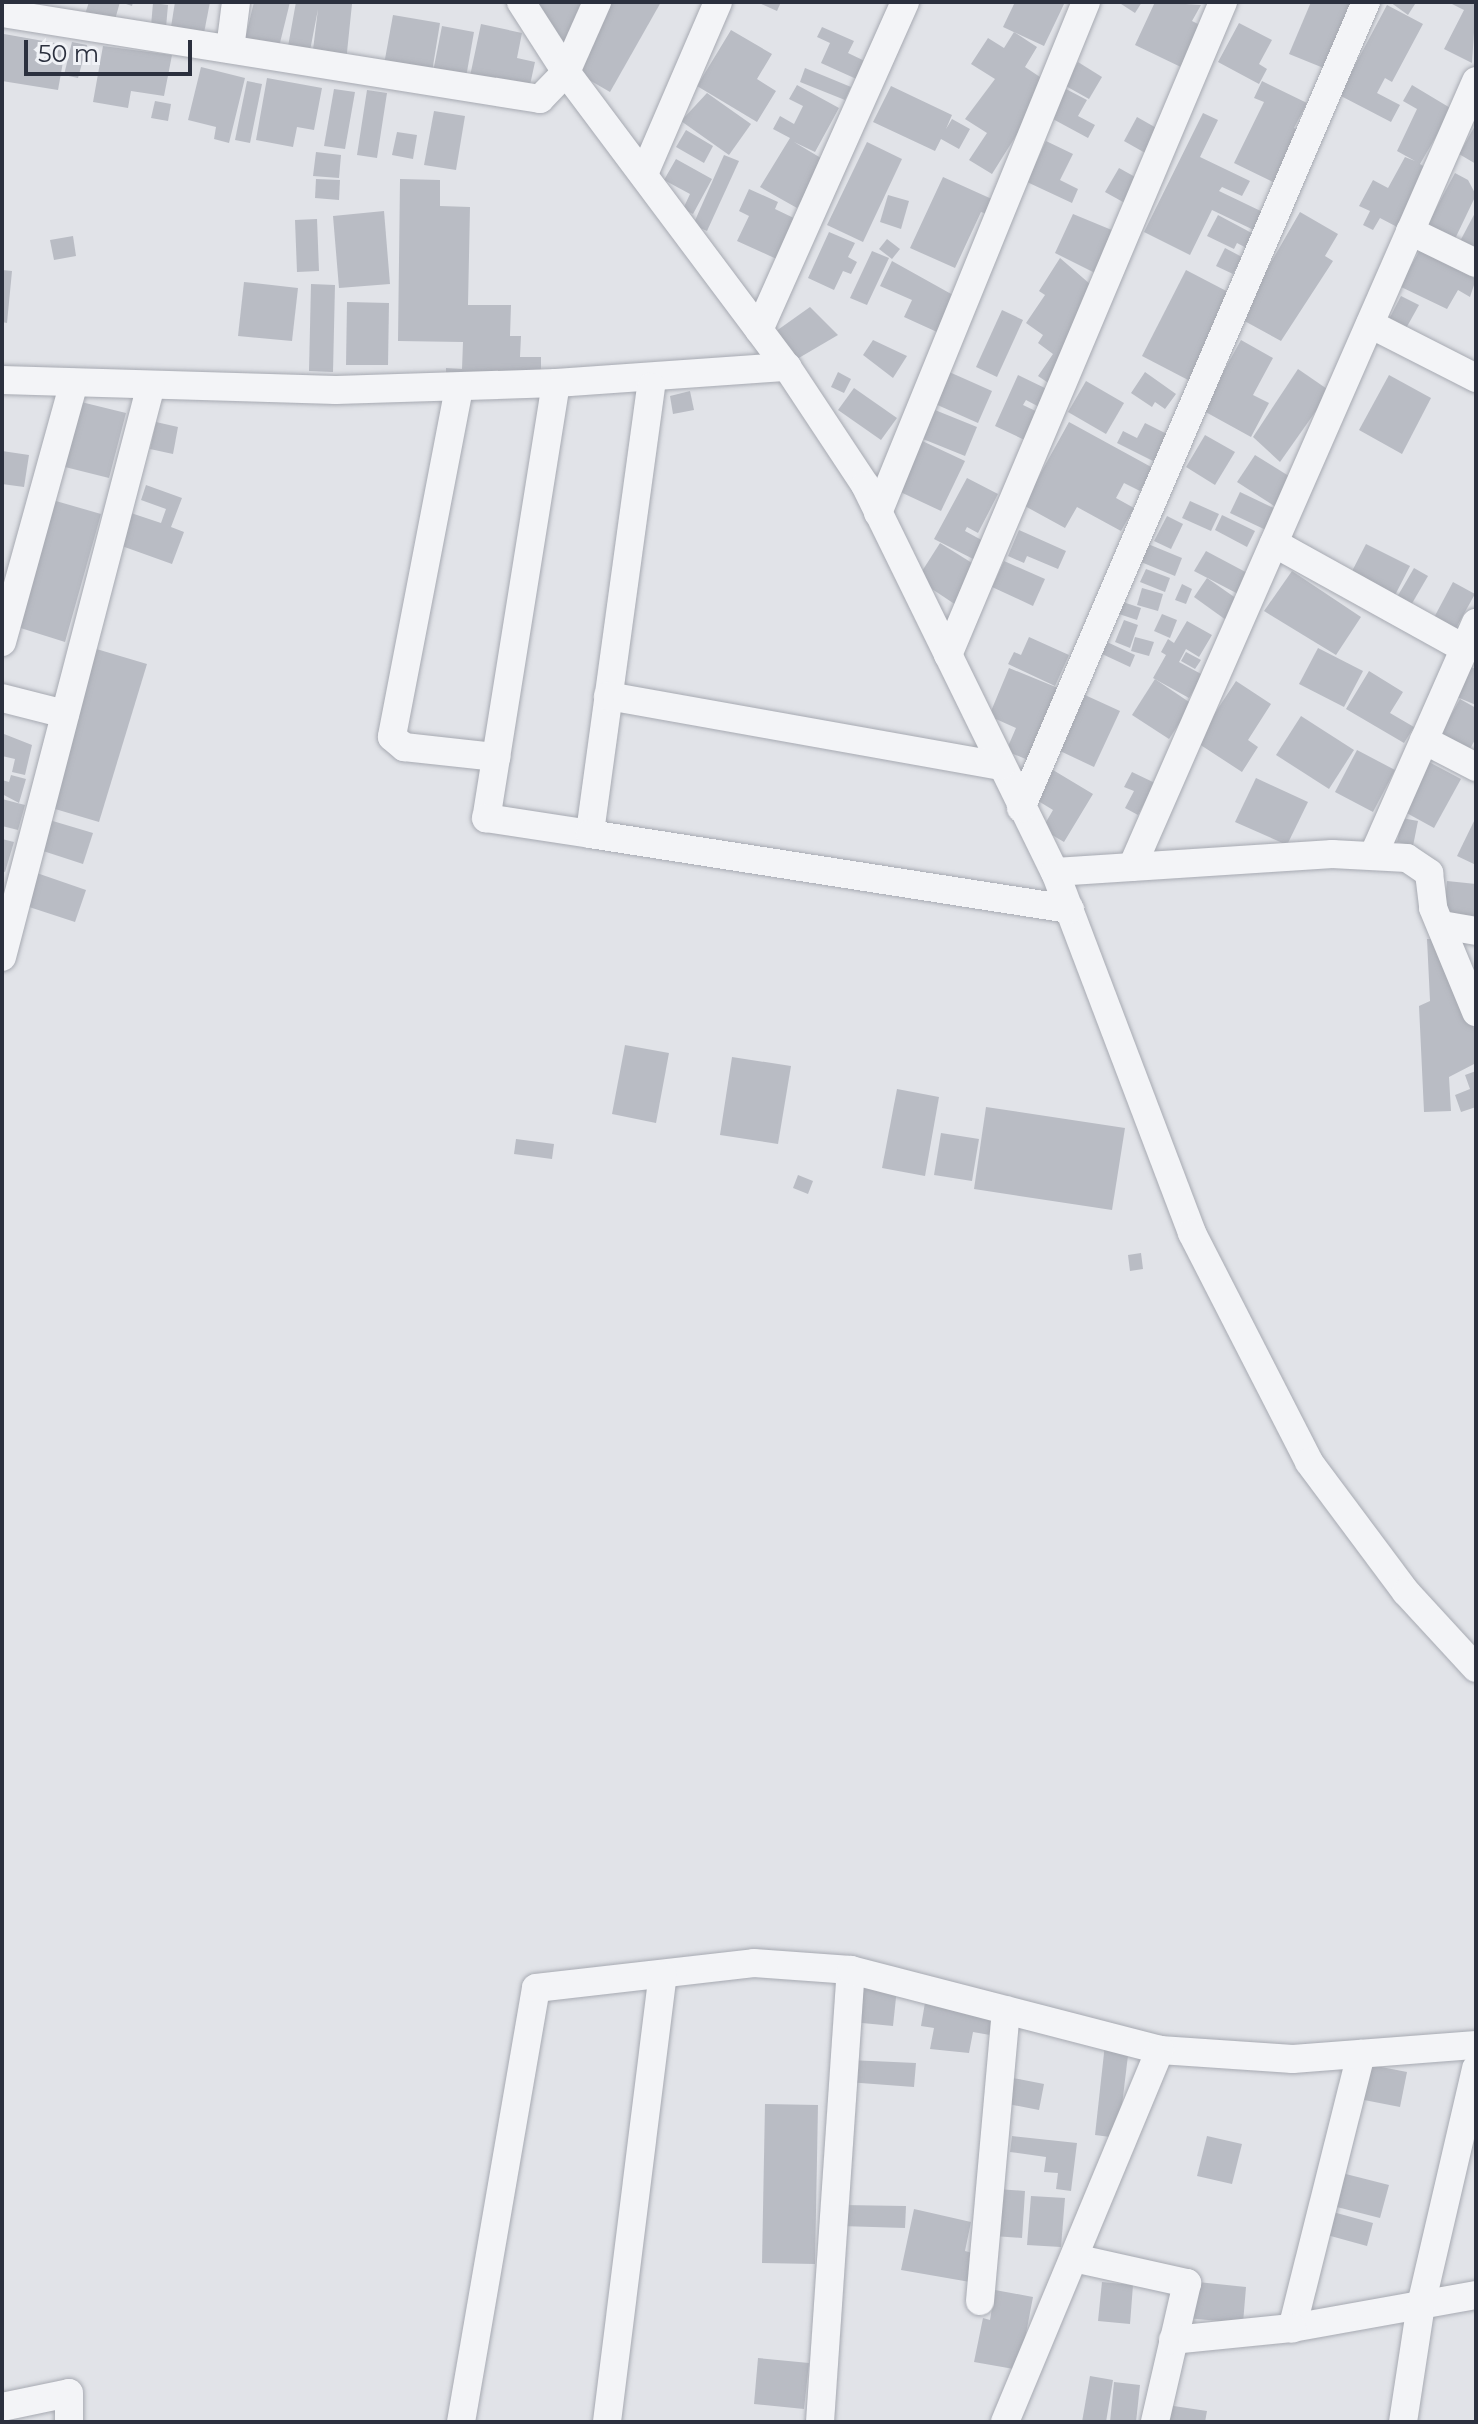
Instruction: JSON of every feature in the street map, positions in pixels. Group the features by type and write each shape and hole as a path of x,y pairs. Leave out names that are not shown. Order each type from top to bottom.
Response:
{"street":[{"path":"230,49 236,2"},
{"path":"521,2 566,72 787,367 878,513 1055,872 1192,1233 1309,1462 1406,1592 1476,1668"},
{"path":"2,13 540,99 566,72 597,2"},
{"path":"644,174 718,2"},
{"path":"759,330 905,2"},
{"path":"878,513 1086,2"},
{"path":"948,655 1223,2"},
{"path":"1021,808 1366,2"},
{"path":"1132,867 1410,231 1474,93"},
{"path":"1410,231 1476,263"},
{"path":"1370,324 1476,378"},
{"path":"2,380 459,388 787,367"},
{"path":"2,642 74,383"},
{"path":"556,383 486,818 1070,909"},
{"path":"2,957 151,385"},
{"path":"590,834 651,387"},
{"path":"459,388 392,737 404,747 496,757"},
{"path":"1274,543 1470,636 1373,856"},
{"path":"608,696 1001,766"},
{"path":"2,698 65,714"},
{"path":"1424,740 1476,767"},
{"path":"1055,872 1373,856 1422,865 1429,873 1433,908 1476,1012"},
{"path":"1442,925 1476,931"},
{"path":"461,2422 536,1988 754,1963 851,1970 1160,2050 1293,2059 1476,2045"},
{"path":"820,2422 851,1970"},
{"path":"607,2422 663,1975"},
{"path":"980,2301 1006,2010"},
{"path":"1013,2421 1074,2258 1160,2050"},
{"path":"1292,2328 1361,2054"},
{"path":"1403,2422 1421,2305 1476,2068"},
{"path":"1074,2258 1187,2283 1155,2422"},
{"path":"1173,2340 1292,2328 1476,2295"},
{"path":"2,2407 69,2393 69,2422"}],"building":[{"path":"89,2 120,2 114,23 85,14"},
{"path":"175,2 210,2 204,33 171,27"},
{"path":"254,2 290,2 279,47 245,39"},
{"path":"296,2 352,4 346,62 312,58 318,9 309,56 287,52"},
{"path":"526,2 583,2 562,49"},
{"path":"611,2 661,2 610,92 572,70"},
{"path":"757,2 781,2 777,11"},
{"path":"1015,2 1065,2 1044,46 1003,27"},
{"path":"1118,2 1142,2 1135,13"},
{"path":"1155,2 1201,5 1192,21 1206,28 1185,69 1135,45"},
{"path":"1311,2 1354,2 1326,69 1289,54"},
{"path":"1390,2 1411,2 1415,4 1408,15"},
{"path":"1448,2 1476,2 1472,63 1444,49 1464,10"},
{"path":"153,3 168,5 166,27 151,26"},
{"path":"1387,5 1423,24 1392,82 1385,78 1377,93 1400,105 1391,122 1339,95"},
{"path":"393,15 440,23 431,78 383,70"},
{"path":"1239,23 1272,40 1259,64 1267,69 1259,84 1218,62"},
{"path":"481,24 522,33 517,58 535,62 528,94 469,81"},
{"path":"442,26 474,32 465,83 432,77"},
{"path":"822,27 854,41 848,53 871,64 863,82 821,63 830,43 817,37"},
{"path":"731,30 772,54 757,79 776,91 757,122 697,86"},
{"path":"1014,32 1037,47 1025,67 1049,83 992,174 969,160 987,133 965,119 995,79 971,64 988,38 1004,48"},
{"path":"4,34 66,45 58,90 2,81"},
{"path":"72,42 87,45 78,78 64,75"},
{"path":"103,46 172,55 164,96 131,91 128,108 93,102"},
{"path":"1078,62 1102,77 1089,99 1064,85"},
{"path":"201,67 245,78 229,143 214,139 216,127 188,120"},
{"path":"805,68 851,87 845,100 800,82"},
{"path":"267,78 322,88 314,130 297,127 293,147 256,140"},
{"path":"247,81 262,84 250,143 235,140"},
{"path":"1262,81 1307,103 1294,128 1304,133 1279,185 1234,163 1264,102 1254,98"},
{"path":"797,85 839,108 815,152 794,142 826,161 797,208 760,187 790,138 773,129 780,116 794,124 803,106 789,99"},
{"path":"1412,85 1452,109 1420,164 1430,170 1401,229 1380,218 1373,230 1363,225 1370,211 1359,206 1373,180 1388,188 1405,157 1415,161 1397,151 1417,109 1403,101"},
{"path":"891,86 952,115 946,129 952,119 970,129 959,149 941,139 935,151 873,122"},
{"path":"334,89 355,92 345,149 324,146"},
{"path":"1066,89 1087,100 1078,116 1095,125 1088,138 1051,118"},
{"path":"367,90 387,93 377,158 357,155"},
{"path":"707,93 751,124 729,155 681,121"},
{"path":"155,101 171,104 168,121 151,118"},
{"path":"434,111 465,116 456,170 424,165"},
{"path":"1203,113 1218,120 1200,157 1250,181 1242,196 1222,187 1219,191 1269,215 1260,233 1212,210 1190,255 1144,232"},
{"path":"1137,117 1167,134 1154,158 1124,141"},
{"path":"1476,124 1476,164 1459,154"},
{"path":"686,130 713,146 704,163 676,147"},
{"path":"397,132 417,135 413,159 392,155"},
{"path":"1046,141 1073,154 1060,180 1078,189 1072,203 1027,182"},
{"path":"867,142 902,159 863,242 827,225"},
{"path":"316,152 341,155 339,178 313,176"},
{"path":"724,155 739,161 707,231 693,225"},
{"path":"676,159 712,179 693,214 683,209 690,194 664,180"},
{"path":"1119,168 1146,183 1132,207 1105,192"},
{"path":"1455,173 1468,180 1476,195 1453,243 1425,229"},
{"path":"943,177 994,200 987,214 981,212 955,268 910,248"},
{"path":"316,179 340,180 339,200 315,198"},
{"path":"400,179 440,180 440,206 470,207 468,305 511,305 510,336 521,336 520,357 541,357 541,379 446,380 446,368 462,369 463,342 398,341"},
{"path":"749,189 778,202 775,209 800,221 781,261 737,241 749,216 739,211"},
{"path":"888,195 909,201 901,229 880,222"},
{"path":"384,211 390,284 339,288 333,216"},
{"path":"1476,211 1476,255 1458,245"},
{"path":"1300,212 1338,234 1325,256 1333,261 1281,341 1239,318"},
{"path":"1073,214 1119,233 1099,275 1055,253"},
{"path":"1218,215 1261,238 1254,252 1237,243 1234,249 1207,236"},
{"path":"317,219 319,271 297,272 295,220"},
{"path":"829,232 855,243 848,257 857,262 851,274 843,271 834,290 808,278"},
{"path":"73,236 76,256 54,260 50,240"},
{"path":"887,239 900,249 892,259 879,249"},
{"path":"1225,248 1242,257 1233,274 1216,266"},
{"path":"1420,250 1476,279 1470,297 1458,290 1447,309 1399,286"},
{"path":"872,251 889,258 867,305 850,298"},
{"path":"1060,258 1098,291 1056,388 1038,376 1053,354 1038,343 1043,335 1026,323 1045,295 1039,291"},
{"path":"892,261 953,295 937,332 904,317 912,300 880,286"},
{"path":"2,270 12,271 7,323 2,322"},
{"path":"1186,270 1234,295 1190,381 1142,356"},
{"path":"244,282 298,288 292,341 238,336"},
{"path":"311,284 335,285 333,372 309,371"},
{"path":"1401,296 1419,305 1404,332 1387,323"},
{"path":"347,302 389,303 388,365 346,365"},
{"path":"810,307 838,335 792,362 772,334"},
{"path":"1002,310 1023,320 997,377 976,367"},
{"path":"873,340 907,356 893,378 863,355"},
{"path":"1241,340 1273,358 1253,395 1269,403 1251,437 1202,410"},
{"path":"1298,369 1330,391 1280,462 1253,437"},
{"path":"947,371 992,391 978,423 933,403"},
{"path":"838,372 851,379 844,393 831,387"},
{"path":"1145,372 1176,394 1165,409 1155,402 1152,407 1131,393"},
{"path":"1018,375 1051,391 1043,409 1026,400 1023,405 1044,415 1031,443 995,426"},
{"path":"1389,375 1431,398 1402,454 1359,430"},
{"path":"1086,381 1124,403 1106,434 1068,412"},
{"path":"854,388 897,418 881,440 838,410"},
{"path":"690,391 694,410 673,414 670,396"},
{"path":"73,400 126,413 109,478 57,465"},
{"path":"930,408 977,427 965,456 918,437"},
{"path":"156,422 178,427 173,454 150,449"},
{"path":"1069,422 1153,468 1140,491 1124,483 1116,498 1134,508 1121,531 1077,507 1065,528 1023,505"},
{"path":"1145,423 1169,435 1155,462 1117,443 1123,431 1137,438"},
{"path":"1205,435 1235,452 1215,485 1186,467"},
{"path":"918,439 965,461 941,511 894,489"},
{"path":"2,451 29,455 24,487 2,484"},
{"path":"1255,455 1300,483 1282,511 1237,482"},
{"path":"967,478 998,494 978,533 967,527 965,531 987,543 977,561 934,539"},
{"path":"146,485 182,498 171,527 184,532 172,564 119,545 131,513 161,523 166,509 141,500"},
{"path":"1240,492 1278,510 1268,531 1230,513"},
{"path":"49,499 101,514 65,642 11,625"},
{"path":"1190,501 1219,514 1211,531 1182,518"},
{"path":"1222,515 1255,531 1247,547 1215,530"},
{"path":"1167,516 1183,524 1171,549 1154,541"},
{"path":"1019,530 1066,551 1058,569 1027,556 1024,563 1008,556"},
{"path":"940,543 980,568 956,605 917,579"},
{"path":"1148,544 1182,558 1175,576 1141,562"},
{"path":"1366,544 1410,566 1393,599 1349,577"},
{"path":"1206,551 1253,576 1242,596 1194,571"},
{"path":"1004,561 1045,579 1033,606 992,587"},
{"path":"1414,568 1428,576 1407,612 1393,604"},
{"path":"1146,569 1170,578 1165,592 1140,582"},
{"path":"1292,571 1361,617 1336,655 1264,611"},
{"path":"1207,578 1240,601 1226,620 1194,597"},
{"path":"1453,582 1475,594 1451,637 1430,625"},
{"path":"1182,584 1192,589 1186,604 1175,600"},
{"path":"1142,588 1163,594 1158,611 1137,605"},
{"path":"1123,602 1141,608 1137,620 1119,614"},
{"path":"1162,614 1177,620 1170,638 1154,631"},
{"path":"1124,620 1138,625 1130,648 1115,642"},
{"path":"1187,621 1212,635 1199,657 1186,649 1179,662 1203,675 1189,698 1153,678 1166,655 1161,652 1168,639 1174,643"},
{"path":"1029,637 1069,655 1055,686 1008,664 1014,652 1021,655"},
{"path":"1135,637 1154,642 1149,656 1131,651"},
{"path":"1107,642 1135,655 1130,667 1102,654"},
{"path":"93,648 147,664 99,822 45,806"},
{"path":"1318,648 1363,671 1344,707 1299,684"},
{"path":"1186,652 1201,660 1195,669 1181,661"},
{"path":"1465,665 1476,669 1476,705 1452,695"},
{"path":"1009,668 1063,690 1033,762 1006,751 1016,728 989,716"},
{"path":"1369,671 1403,692 1390,713 1414,727 1404,743 1346,709"},
{"path":"1155,679 1192,704 1169,739 1132,715"},
{"path":"1236,681 1271,704 1248,740 1258,747 1242,772 1196,742"},
{"path":"1085,695 1120,711 1094,767 1058,750"},
{"path":"1460,699 1476,708 1476,738 1466,756 1437,740"},
{"path":"1301,716 1354,750 1329,789 1276,755"},
{"path":"4,734 32,745 25,775 12,772 15,759 2,756"},
{"path":"1357,750 1395,770 1373,812 1335,792"},
{"path":"1429,762 1461,779 1434,828 1403,811"},
{"path":"1053,770 1093,794 1064,842 1042,829 1053,810 1035,799"},
{"path":"1132,772 1155,783 1138,815 1125,808 1134,791 1124,787"},
{"path":"11,775 26,779 19,803 2,794 2,780 9,782"},
{"path":"1256,778 1308,802 1287,845 1235,822"},
{"path":"2,799 25,805 18,830 2,826"},
{"path":"1476,817 1476,865 1457,856"},
{"path":"1402,818 1418,821 1413,846 1397,842"},
{"path":"46,819 93,833 83,864 37,849"},
{"path":"2,839 14,842 5,872 2,871"},
{"path":"31,871 86,890 75,922 20,904"},
{"path":"1447,881 1476,884 1476,916 1444,913"},
{"path":"1427,939 1437,939 1475,1031 1476,1063 1449,1077 1451,1111 1424,1112 1419,1006 1430,1001"},
{"path":"625,1045 669,1053 656,1123 612,1114"},
{"path":"732,1057 791,1066 778,1144 720,1135"},
{"path":"1476,1071 1476,1107 1461,1112 1455,1095 1470,1089 1465,1075"},
{"path":"897,1089 939,1097 925,1176 882,1168"},
{"path":"986,1107 1125,1128 1112,1210 974,1189"},
{"path":"941,1133 979,1139 972,1181 934,1175"},
{"path":"516,1139 554,1144 552,1159 514,1154"},
{"path":"798,1175 813,1181 808,1194 793,1188"},
{"path":"1141,1253 1143,1269 1130,1271 1128,1255"},
{"path":"856,1983 897,1988 893,2026 852,2022"},
{"path":"926,1997 995,2009 990,2035 973,2032 969,2053 930,2049 934,2028 921,2026"},
{"path":"1105,2044 1129,2047 1118,2138 1095,2135"},
{"path":"849,2060 916,2063 914,2087 847,2082"},
{"path":"1366,2064 1407,2072 1400,2107 1359,2099"},
{"path":"1013,2078 1044,2084 1039,2110 1008,2104"},
{"path":"765,2104 818,2105 815,2264 762,2263"},
{"path":"1012,2136 1077,2143 1071,2191 1056,2189 1058,2173 1044,2172 1046,2157 1010,2152"},
{"path":"1207,2136 1242,2144 1232,2184 1197,2176"},
{"path":"1334,2171 1389,2185 1380,2218 1325,2204"},
{"path":"997,2189 1025,2191 1022,2238 994,2236"},
{"path":"1031,2196 1065,2198 1061,2247 1027,2245"},
{"path":"842,2205 906,2206 905,2228 841,2226"},
{"path":"914,2209 971,2222 965,2251 976,2254 970,2282 901,2270"},
{"path":"1333,2212 1373,2223 1367,2246 1327,2235"},
{"path":"1188,2281 1246,2287 1243,2323 1185,2318"},
{"path":"1102,2282 1133,2285 1130,2324 1098,2321"},
{"path":"995,2290 1033,2297 1019,2370 974,2362 983,2318 990,2320"},
{"path":"758,2358 809,2363 804,2409 754,2404"},
{"path":"1090,2376 1113,2380 1106,2422 1082,2422"},
{"path":"1114,2382 1140,2385 1136,2422 1110,2422"},
{"path":"1167,2405 1207,2411 1205,2422 1164,2422"}]}
